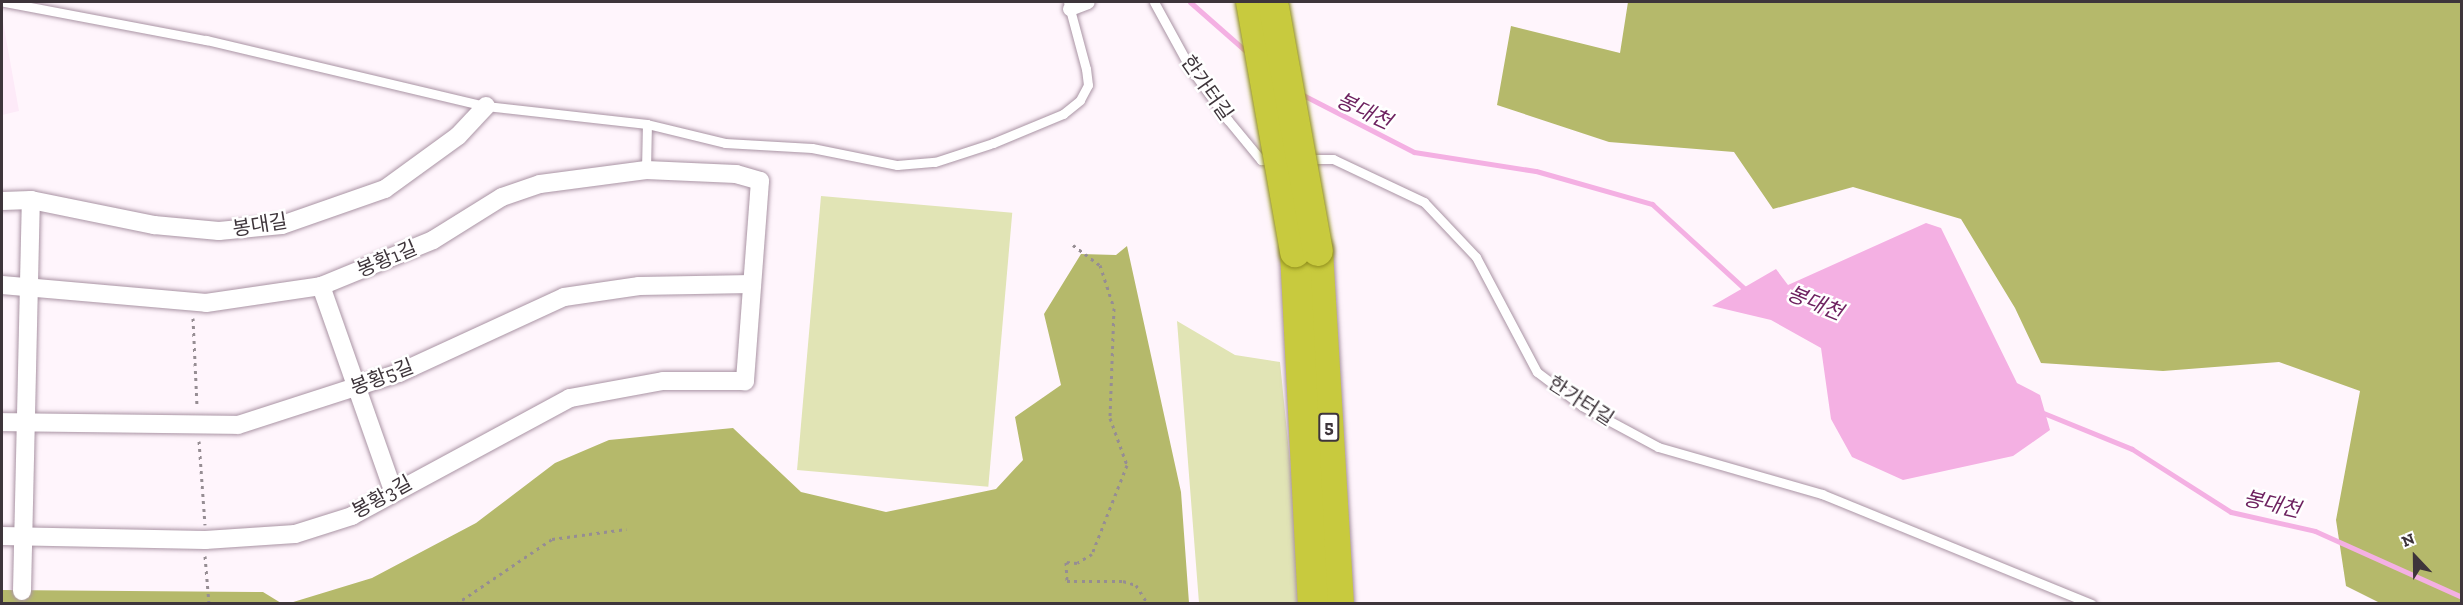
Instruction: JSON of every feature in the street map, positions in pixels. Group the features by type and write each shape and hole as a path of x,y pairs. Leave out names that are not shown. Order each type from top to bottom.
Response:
{"highway":[{"name":"5","path":"1251,2 1307,252 1313,603"},
{"name":"5","path":"1273,2 1307,252 1339,603"}],"street":[{"path":"1069,5 1088,2"},
{"name":"봉대길","path":"2,201 31,200 154,225 219,231 282,225 385,189 459,136 486,106"},
{"name":"봉황1길","path":"2,285 30,284 206,303 321,286 433,240 502,197 540,184 646,170 736,174 760,182 752,284"},
{"path":"22,591 22,421 30,284 31,200"},
{"name":"봉황3길","path":"2,536 205,540 295,534 352,516 570,398 663,381 745,381 752,284"},
{"name":"봉황5길","path":"2,422 238,425 356,387 564,297 639,286 752,284"},
{"path":"321,286 394,493"}],"lane":[{"path":"4,2 206,40 486,106 647,124 724,143 812,148 897,165 935,162 1063,114 1080,100 1088,86 1086,69 1069,5"},
{"name":"한가터길","path":"1154,2 1189,66 1261,160 1333,159 1424,202 1476,257 1537,372 1582,406 1659,447 1822,494 2091,603"},
{"path":"646,170 647,124"}],"path":[{"path":"1074,245 1100,265 1114,308 1110,418 1127,465 1092,554 1077,563 1066,562 1067,581 1123,581 1136,585 1148,603"},
{"path":"192,313 197,405"},
{"path":"199,437 206,529"},
{"path":"456,603 552,539 626,529"},
{"path":"204,551 210,603"}],"shaded area":[{"path":"2,16 19,111 2,115"}],"green space":[{"path":"1628,2 2461,2 2461,603 2380,603 2346,586 2336,520 2360,391 2279,362 2163,371 2041,363 2015,308 1961,219 1853,187 1773,209 1734,152 1609,142 1497,105 1511,26 1620,53"},
{"path":"821,196 1012,213 988,487 797,470"},
{"path":"1127,246 1181,492 1189,603 290,603 372,578 476,523 555,463 609,440 733,428 801,492 886,512 996,489 1023,460 1015,417 1061,385 1044,314 1081,254 1116,255"},
{"path":"1177,321 1235,355 1280,362 1304,603 1199,603"},
{"path":"2,590 263,592 281,603 2,604"}],"water":[{"path":"1926,223 1941,228 2017,383 2040,395 2050,430 2013,456 1903,480 1852,457 1831,419 1821,348 1771,320 1712,306 1776,269 1788,285"}],"waterway":[{"name":"봉대천","path":"1190,2 1248,53"},
{"name":"봉대천","path":"1301,94 1414,152 1536,171 1652,204 1747,291"},
{"name":"봉대천","path":"2041,412 2132,449 2231,512 2315,531 2462,597"}]}
